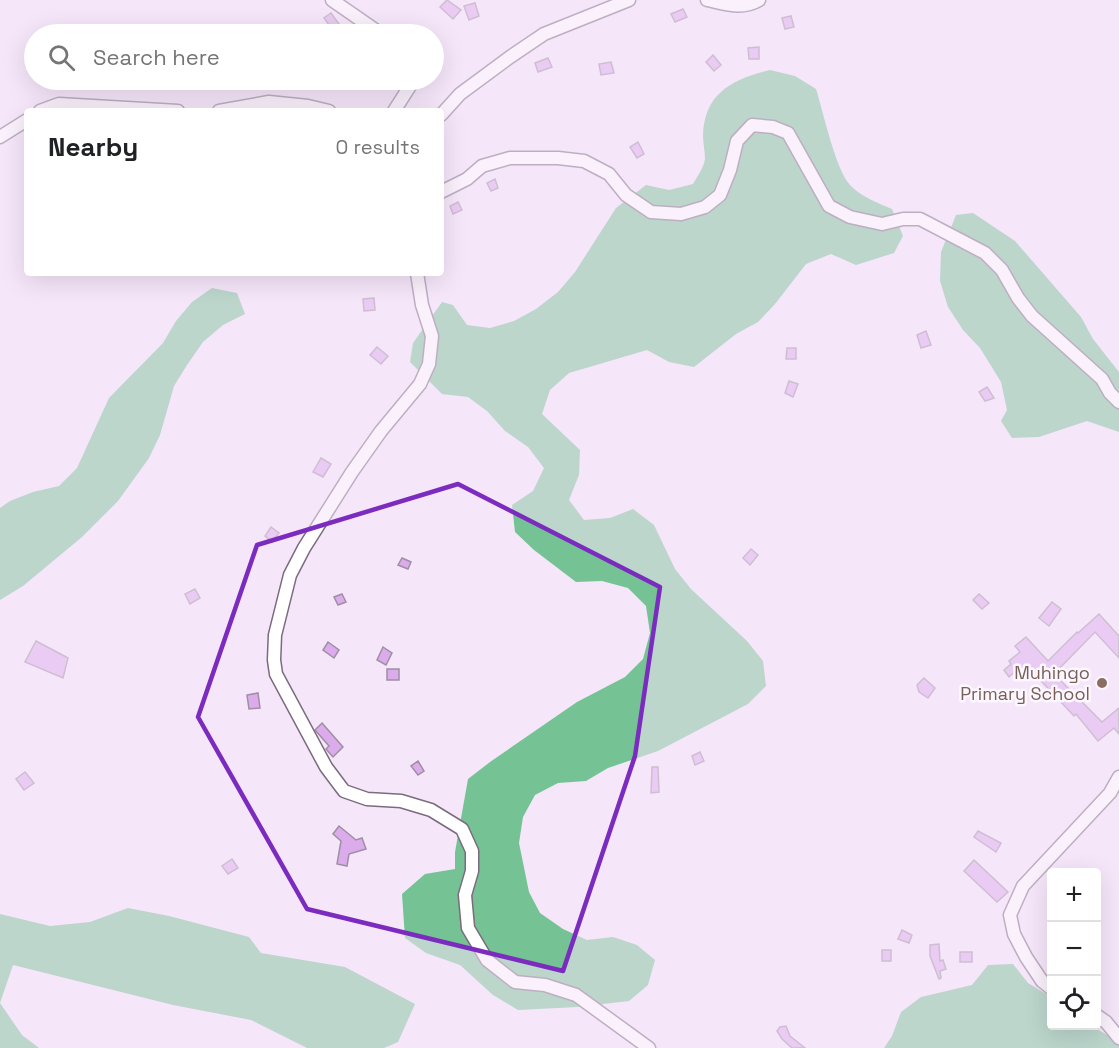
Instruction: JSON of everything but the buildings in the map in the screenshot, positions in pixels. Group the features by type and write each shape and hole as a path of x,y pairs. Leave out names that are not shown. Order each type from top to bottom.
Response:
{"street":[{"path":"332,0 367,24"},
{"path":"444,113 460,94 544,34 629,0"},
{"path":"707,0 733,6 751,5 759,0"},
{"path":"396,108 407,90"},
{"path":"236,108 269,102 316,108"},
{"path":"48,108 59,104 127,108"},
{"path":"0,137 24,122"},
{"path":"444,190 467,179 482,166 510,158 558,158 584,161 609,174 626,195 651,212 681,214 705,207 720,195 730,170 737,141 752,125 773,127 788,133 829,206 850,217 882,224 903,219 920,219 985,253 1002,270 1018,298 1032,316 1102,379 1110,393 1119,402"},
{"path":"417,276 422,306 432,336 429,364 420,384 352,472 304,548 290,575 275,635 276,674 326,767 344,791 367,799 401,801 431,810 462,829 472,851 472,871 465,895 468,928 487,960 515,982 576,994 649,1048"},
{"path":"1047,984 1042,981 1026,957 1014,934 1010,915 1023,885 1110,793 1119,777"},
{"path":"1101,1018 1119,1038"}],"highlighted area":[{"path":"458,484 660,587 635,756 563,971 307,909 198,717 257,545"}],"green space":[{"path":"770,70 795,76 816,89 830,140 845,179 860,193 892,209 903,236 894,253 856,265 831,254 806,264 758,322 736,334 694,367 669,362 647,350 569,373 550,390 542,414 580,450 579,475 569,500 584,520 610,518 633,509 654,525 675,569 691,589 747,641 763,661 766,686 748,704 658,751 608,768 586,781 558,783 535,795 523,817 519,843 529,892 540,913 563,929 587,940 613,937 637,945 655,960 648,985 629,1001 518,1010 493,995 460,965 426,953 405,938 402,894 425,874 455,869 455,852 468,779 577,702 625,677 643,659 650,633 646,606 628,588 602,581 576,582 534,550 515,532 512,505 533,491 544,468 528,447 505,431 487,411 468,397 442,394 410,362 413,343 442,302 453,305 467,325 490,328 514,321 536,309 558,292 575,272 616,208 646,185 669,190 693,184 704,162 705,121 715,99 723,90 744,78"},
{"path":"973,213 1015,241 1081,317 1093,339 1119,372 1119,432 1087,421 1039,437 1012,438 1001,421 1007,410 1001,382 980,348 963,330 948,307 940,281 941,252 956,215"},
{"path":"212,288 237,293 245,314 223,325 203,342 187,365 174,386 160,435 149,458 118,501 82,537 23,586 0,600 0,508 10,501 33,492 59,486 77,468 109,398 163,343 176,321 192,302"},
{"path":"128,908 249,937 261,953 345,967 415,1004 398,1042 384,1048 307,1048 251,1020 173,1005 13,965 0,1003 0,914 50,926 90,922"},
{"path":"1013,964 1028,983 1047,995 1047,1030 1099,1030 1119,1042 1119,1048 884,1048 892,1036 901,1012 921,997 972,985 988,965"},
{"path":"0,1003 22,1035 39,1048 0,1048"}],"place":[{"name":"Muhingo Primary School","path":"1102,683"}]}
